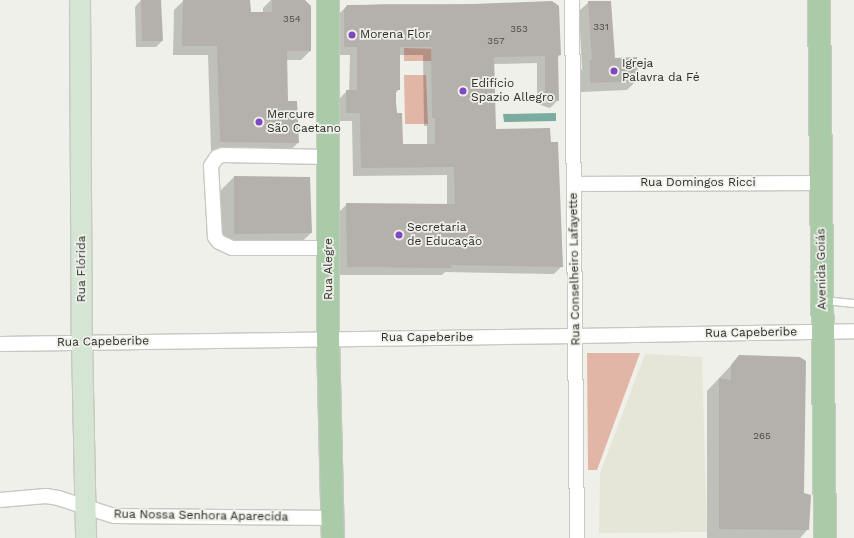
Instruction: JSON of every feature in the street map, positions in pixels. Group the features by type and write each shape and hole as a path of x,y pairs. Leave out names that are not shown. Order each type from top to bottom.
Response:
{"main road":[{"name":"Rua Alegre","path":"328,0 328,338 333,528"},
{"name":"Avenida Goiás","path":"819,0 825,538"}],"street":[{"name":"Rua Flórida","path":"80,0 82,342 86,538"},
{"name":"Rua Conselheiro Lafayette","path":"572,0 577,538"},
{"path":"328,157 223,155 217,157 211,166 215,237 219,242 232,248 329,248"},
{"name":"Rua Domingos Ricci","path":"574,184 821,183"},
{"name":"Rua Capeberibe","path":"0,344 854,331"},
{"name":"Rua Nossa Senhora Aparecida","path":"0,500 46,496 58,498 114,516 333,528"}],"lane":[{"path":"822,300 854,302"}],"shaded area":[{"path":"404,48 442,49 442,61 404,61"},
{"path":"404,75 426,75 428,124 405,124"},
{"path":"556,113 556,121 504,122 503,114"},
{"path":"587,353 640,353 597,470 588,470"},
{"path":"645,354 702,357 707,532 599,533 600,473"}],"building":[{"path":"141,0 161,0 163,41 142,41"},
{"path":"183,0 250,0 251,12 272,12 272,0 305,0 311,6 311,51 287,51 288,101 297,101 299,143 220,142 217,46 182,46"},
{"path":"552,1 559,6 561,55 558,55 559,101 545,96 545,56 494,57 496,129 550,128 551,142 558,142 563,267 451,265 451,268 347,267 346,203 455,204 454,167 361,168 360,113 346,113 346,90 357,90 357,47 344,47 344,10 347,5 474,4","holes":["400,47 431,47 432,118 435,118 435,144 403,144 402,113 397,113 396,102 396,90 400,90"]},
{"path":"588,1 611,1 615,58 637,57 638,81 590,83 590,60 592,60"},
{"path":"234,176 310,177 312,233 234,234"},
{"path":"739,355 800,357 806,361 804,493 811,495 809,530 719,529 719,378 731,380 731,365"}],"place":[{"name":"Morena Flor","path":"352,35"},
{"name":"Igreja Palavra da Fé","path":"614,71"},
{"name":"Edifício Spazio Allegro","path":"463,91"},
{"name":"Mercure São Caetano","path":"259,122"},
{"name":"Secretaria de Educação","path":"399,235"}]}
